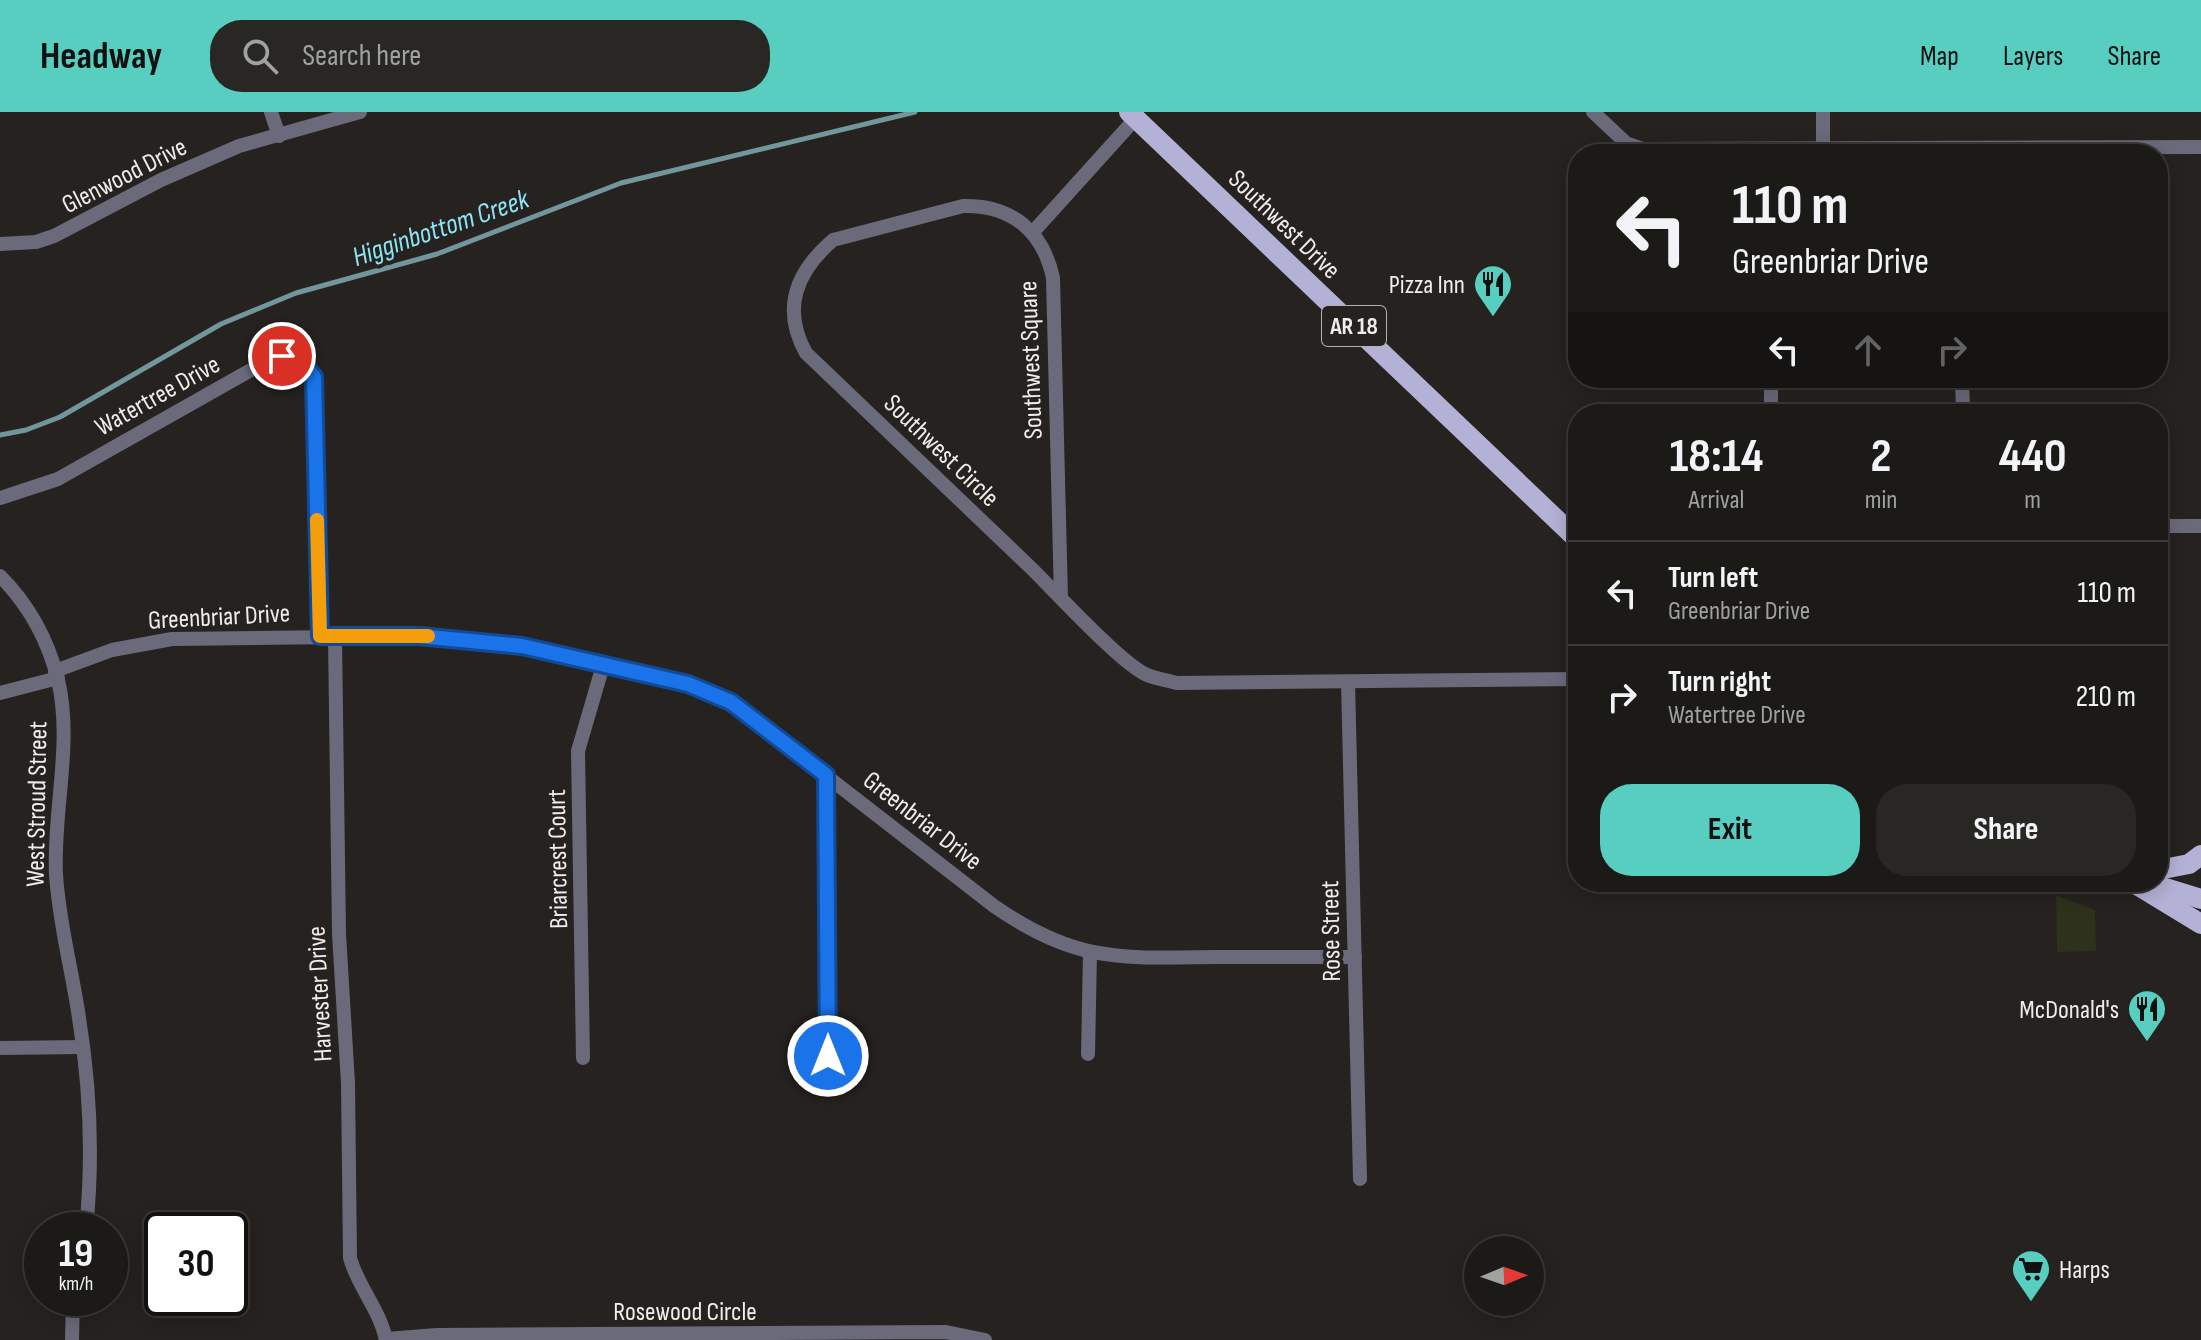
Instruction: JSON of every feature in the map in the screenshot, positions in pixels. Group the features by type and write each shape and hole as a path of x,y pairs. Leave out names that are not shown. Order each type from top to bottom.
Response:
{"main road":[{"name":"Southwest Drive","path":"1132,115 1568,530"},
{"path":"2168,868 2189,864 2201,855"},
{"path":"2168,889 2201,899"},
{"path":"2148,892 2201,924"}],"street":[{"path":"271,112 279,136"},
{"name":"Glenwood Drive","path":"0,244 36,242 54,236 161,180 239,146 360,112"},
{"path":"1593,112 1630,144"},
{"path":"1823,112 1823,144"},
{"path":"1033,232 1132,115"},
{"path":"2168,148 2201,147"},
{"name":"Southwest Circle","path":"1033,232 1003,210 963,206 833,240 816,253 801,275 795,299 795,326 806,353 1132,665 1160,680 1348,682 1568,679"},
{"name":"Southwest Square","path":"1033,232 1045,249 1053,278 1061,598"},
{"name":"Watertree Drive","path":"0,498 58,479 265,362 282,356 300,359 314,377 327,636"},
{"path":"1771,388 1771,403"},
{"path":"2168,526 2201,526"},
{"name":"West Stroud Street","path":"0,576 31,613 47,644 63,714 56,868 58,905 83,1047 86,1212"},
{"name":"Greenbriar Drive","path":"0,693 147,642 327,636 454,638 522,646 604,662 688,684 731,702 1010,917 1037,932 1090,953 1141,960 1355,957"},
{"name":"Harvester Drive","path":"327,636 348,1083 350,1258 356,1281 379,1318 386,1340"},
{"name":"Briarcrest Court","path":"583,1058 578,751 604,662"},
{"name":"Rose Street","path":"1348,682 1360,1179"},
{"path":"826,775 828,1056"},
{"path":"1088,1054 1090,953"},
{"path":"0,1048 83,1047"},
{"path":"72,1340 73,1316"},
{"name":"Rosewood Circle","path":"386,1340 437,1335 946,1332 985,1340"}],"green space":[{"path":"2056,895 2095,910 2096,951 2057,952"}],"waterway":[{"name":"Higginbottom Creek","path":"0,435 26,430 60,417 221,324 296,293 437,254 621,183 915,112"}],"slow traffic":[{"path":"317,520 320,636 428,636"}],"place":[{"name":"Pizza Inn","path":"1493,318"},
{"name":"McDonald's","path":"2147,1043"},
{"name":"Harps","path":"2031,1303"}],"route":[{"path":"282,356 305,362 314,377 320,636 419,636 522,646 604,662 688,684 731,702 826,775 828,1056"}]}
